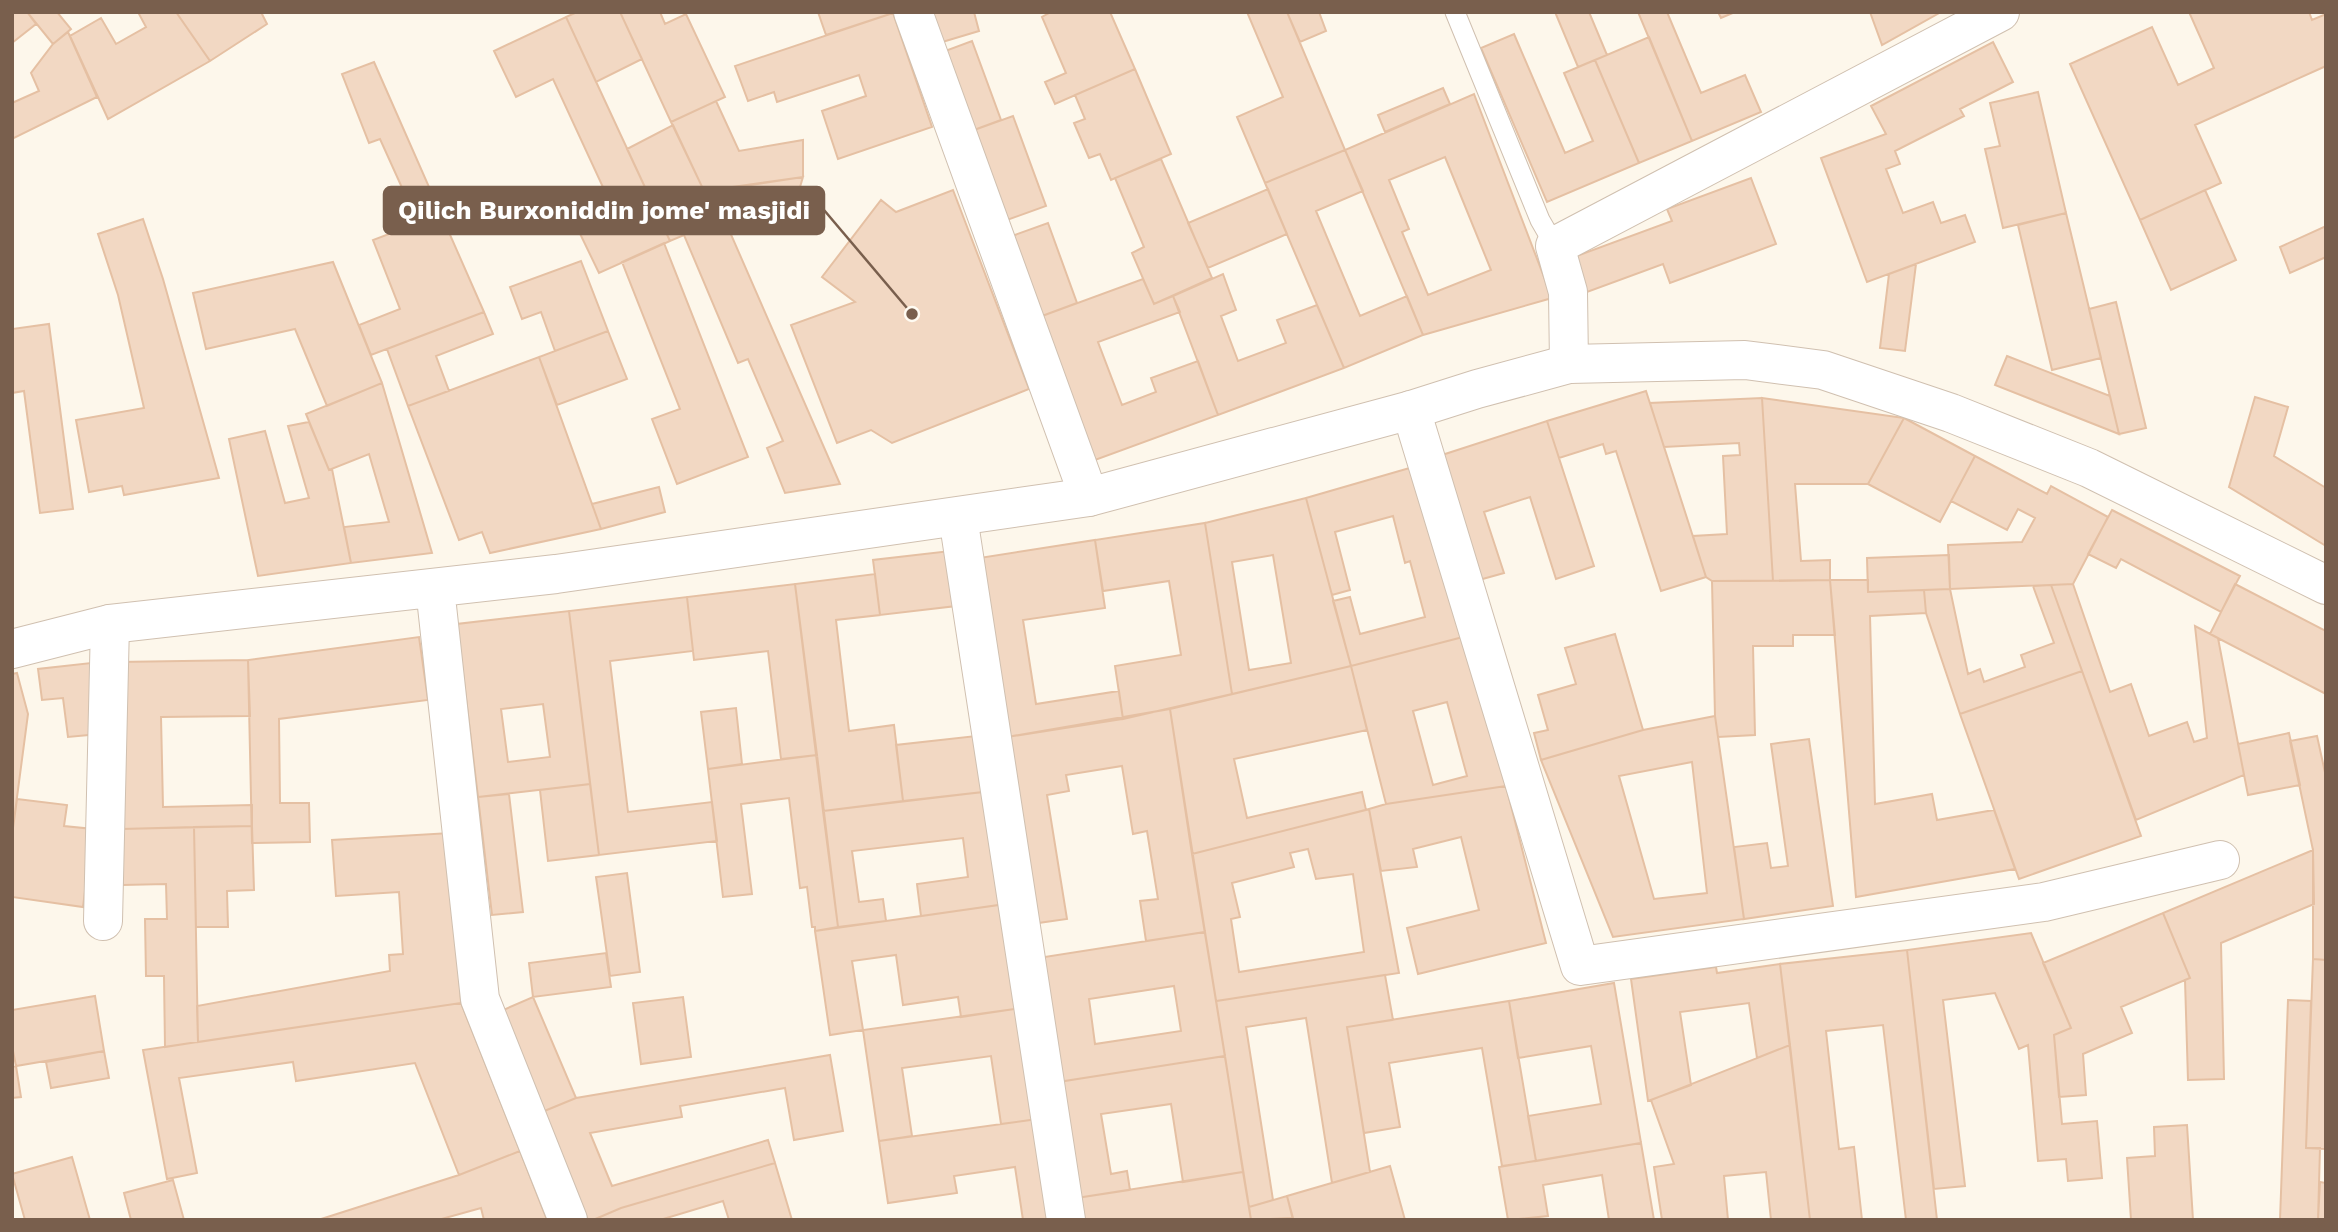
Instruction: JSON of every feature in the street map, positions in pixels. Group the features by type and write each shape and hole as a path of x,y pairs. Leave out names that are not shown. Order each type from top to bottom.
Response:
{"street":[{"path":"913,12 1089,497"},
{"path":"1569,364 1567,292 1555,246 2000,12"},
{"path":"12,649 110,624 556,574 1089,497 1411,410 1569,364 1745,360 1823,370 1951,413 2089,468 2326,585"},
{"path":"1411,410 1580,966 2043,902 2220,860"},
{"path":"958,517 1066,1220"},
{"path":"435,588 480,999 568,1220"},
{"path":"103,922 110,624"}],"lane":[{"path":"1455,12 1540,220 1555,246"}],"building":[{"path":"12,12 27,12 36,24 12,43"},
{"path":"27,12 57,12 71,29 53,44"},
{"path":"138,12 176,12 210,61 108,119 70,36 101,18 116,44 146,27"},
{"path":"176,12 261,12 267,24 210,61"},
{"path":"577,12 620,12 642,59 596,82 566,17"},
{"path":"620,12 660,12 665,24 686,14 725,97 671,122"},
{"path":"818,12 893,12 893,13 826,35"},
{"path":"929,12 974,12 979,31 939,43"},
{"path":"1051,12 1110,12 1135,69 1055,104 1045,82 1066,73 1042,17"},
{"path":"1247,12 1287,12 1345,150 1265,183 1237,117 1283,97"},
{"path":"1287,12 1319,12 1326,31 1300,42"},
{"path":"1555,12 1589,12 1607,55 1578,67"},
{"path":"1638,12 1667,12 1701,93 1745,75 1761,112 1692,141"},
{"path":"1718,12 1735,12 1721,18"},
{"path":"1870,12 1941,12 1882,45"},
{"path":"2189,12 2309,12 2312,20 2326,14 2326,66 2195,125 2221,183 2140,220 2070,64 2152,27 2178,85 2214,68"},
{"path":"893,13 932,127 838,159 822,111 866,96 859,75 777,102 774,92 748,101 735,66"},
{"path":"566,17 670,241 599,273 571,215 608,198 553,79 516,97 494,51"},
{"path":"68,32 97,97 12,139 12,103 39,91 31,73 53,44"},
{"path":"1514,34 1565,153 1593,141 1564,73 1595,60 1639,163 1547,202 1481,48"},
{"path":"1649,37 1692,141 1639,163 1595,60"},
{"path":"972,41 1001,120 974,130 945,51"},
{"path":"1993,42 2013,82 1960,109 1964,116 1895,151 1900,164 1886,169 1903,213 1933,202 1941,223 1965,215 1975,242 1867,282 1821,158 1886,134 1871,106"},
{"path":"374,62 484,312 371,355 359,325 400,309 373,240 418,223 380,139 369,143 342,74"},
{"path":"1135,69 1171,154 1111,180 1100,154 1089,158 1074,123 1085,119 1075,95"},
{"path":"1443,88 1450,104 1385,132 1378,115"},
{"path":"2038,92 2066,213 2003,228 1985,149 2000,146 1990,103"},
{"path":"1474,94 1552,298 1423,335 1345,150","holes":["1445,157 1491,270 1428,295 1402,232 1409,229 1389,180"]},
{"path":"716,101 739,151 803,140 803,177 704,191 671,122"},
{"path":"1013,116 1046,206 1007,220 974,130"},
{"path":"673,125 704,191 656,211 627,149"},
{"path":"1345,150 1363,191 1316,211 1360,316 1407,296 1423,335 1344,368 1265,183"},
{"path":"1161,159 1212,278 1154,304 1132,253 1144,247 1115,178"},
{"path":"803,177 791,217 727,227 712,191"},
{"path":"1751,178 1776,244 1670,283 1663,264 1587,292 1574,257 1672,221 1667,209"},
{"path":"1268,189 1287,234 1208,268 1188,223"},
{"path":"953,190 1029,389 892,443 871,430 837,443 791,325 855,302 822,277 881,200 896,212"},
{"path":"2205,190 2236,260 2171,290 2140,220"},
{"path":"704,191 712,191 840,484 785,493 767,448 783,441 748,359 738,363 684,235 670,241 656,211"},
{"path":"2066,213 2101,358 2052,370 2018,225"},
{"path":"143,219 163,279 219,478 124,495 122,486 89,492 76,420 144,408 118,295 98,234"},
{"path":"1048,223 1077,303 1042,316 1012,236"},
{"path":"2326,226 2326,257 2290,273 2280,247"},
{"path":"664,243 748,457 677,484 652,419 680,409 622,262"},
{"path":"581,261 608,331 555,351 541,312 522,319 510,287"},
{"path":"333,262 382,383 327,406 295,329 206,349 193,293"},
{"path":"1916,264 1905,351 1880,348 1889,274"},
{"path":"1223,274 1236,310 1221,316 1238,361 1286,343 1277,320 1317,305 1344,368 1218,415 1173,296"},
{"path":"1143,279 1154,304 1173,296 1180,312 1098,342 1122,405 1156,392 1151,378 1198,361 1218,415 1095,460 1042,316"},
{"path":"2116,302 2146,428 2119,434 2089,309"},
{"path":"484,312 493,334 436,356 449,391 408,406 387,349"},
{"path":"49,324 73,509 40,513 24,391 12,393 12,329"},
{"path":"608,331 627,379 557,405 539,357"},
{"path":"2007,356 2110,396 2119,434 1995,385"},
{"path":"539,357 601,529 490,553 482,532 459,540 408,406"},
{"path":"382,383 432,553 351,563 344,527 389,522 369,454 329,470 306,414"},
{"path":"1646,391 1706,577 1661,591 1616,451 1606,454 1603,444 1559,458 1547,421"},
{"path":"2255,397 2288,407 2274,456 2326,488 2326,546 2229,487"},
{"path":"1762,398 1904,418 1868,484 1795,484 1801,561 1830,560 1830,580 1773,581"},
{"path":"1762,398 1773,581 1712,581 1706,577 1693,536 1727,534 1723,456 1740,455 1739,443 1664,447 1650,403"},
{"path":"1904,418 1975,456 1940,522 1868,484"},
{"path":"1547,421 1594,566 1556,579 1530,497 1484,512 1504,573 1479,580 1439,456"},
{"path":"309,422 329,470 332,469 351,563 258,576 229,439 265,431 285,503 309,498 288,426"},
{"path":"1975,456 2047,494 2051,486 2108,517 2073,584 1950,589 1948,545 2022,542 2035,518 2018,509 2007,530 1951,501"},
{"path":"1413,467 1463,637 1351,666 1333,601 1350,597 1360,634 1425,617 1410,561 1405,563 1393,516 1335,532 1350,590 1332,595 1306,498"},
{"path":"659,487 665,512 601,529 592,504"},
{"path":"1306,498 1351,666 1232,694 1205,523","holes":["1273,555 1291,663 1249,670 1232,562"]},
{"path":"2112,510 2240,576 2221,612 2121,559 2116,568 2088,554"},
{"path":"1205,523 1232,694 1123,719 1115,666 1181,655 1169,581 1103,591 1095,540"},
{"path":"1095,540 1105,608 1023,620 1036,704 1119,691 1123,719 1001,738 973,559"},
{"path":"950,551 956,606 880,615 873,560"},
{"path":"1949,555 1950,589 1868,592 1867,558"},
{"path":"875,574 880,615 836,620 849,731 894,725 903,801 823,811 795,584"},
{"path":"1830,580 1868,580 1868,592 1924,590 1926,613 1870,616 1875,804 1932,794 1937,820 1994,810 2015,869 1856,897"},
{"path":"1830,580 1835,635 1793,635 1793,646 1753,646 1755,735 1718,737 1715,716 1712,581"},
{"path":"795,584 817,755 781,759 768,651 694,660 687,597"},
{"path":"2073,584 2110,692 2131,684 2149,736 2187,722 2194,742 2207,738 2195,626 2218,638 2244,775 2136,820 2051,585"},
{"path":"2235,584 2326,631 2326,694 2210,634"},
{"path":"2051,585 2082,671 1960,714 1926,613 1924,590 1950,589 1968,674 1980,669 1984,682 2025,667 2021,655 2054,643 2033,586"},
{"path":"687,597 693,651 610,661 628,812 712,802 717,841 599,855 569,611"},
{"path":"569,611 590,784 478,797 457,624","holes":["543,704 550,757 508,762 501,709"]},
{"path":"1615,634 1643,730 1541,760 1534,733 1548,730 1538,695 1576,684 1565,648"},
{"path":"419,637 428,700 279,719 280,803 309,803 310,842 252,843 248,660"},
{"path":"1463,637 1506,786 1386,804 1351,666","holes":["1447,702 1467,776 1433,785 1413,711"]},
{"path":"248,660 250,716 161,717 163,807 252,805 252,826 122,829 118,662"},
{"path":"91,663 99,734 68,737 63,698 42,700 38,669"},
{"path":"1351,666 1367,730 1234,759 1247,818 1362,792 1366,810 1192,854 1170,709"},
{"path":"2082,671 2141,836 2019,879 1960,714"},
{"path":"17,673 28,714 12,835 12,674"},
{"path":"736,708 742,764 708,769 701,712"},
{"path":"1170,709 1205,932 1146,941 1140,901 1158,899 1147,831 1133,834 1122,766 1066,775 1069,791 1047,795 1067,919 1031,924 1001,738"},
{"path":"1715,716 1744,919 1613,937 1541,760 1643,730","holes":["1692,762 1707,893 1654,899 1619,776"]},
{"path":"2289,733 2300,785 2248,795 2238,744"},
{"path":"976,736 983,792 903,801 896,745"},
{"path":"2317,736 2326,777 2326,960 2313,959 2313,850 2290,741"},
{"path":"1809,739 1833,906 1744,919 1734,847 1767,843 1771,868 1788,866 1771,744"},
{"path":"817,755 838,927 815,931 815,927 812,927 807,887 800,888 789,798 741,804 752,894 723,897 708,769"},
{"path":"590,784 599,855 548,861 540,790"},
{"path":"1506,786 1546,943 1418,974 1407,928 1479,910 1461,837 1413,849 1417,867 1381,871 1369,809 1386,804"},
{"path":"983,792 1006,904 921,916 917,884 968,877 963,838 852,851 859,902 883,899 886,921 838,927 823,811"},
{"path":"509,794 523,912 492,915 478,797"},
{"path":"17,799 67,805 64,826 93,829 83,907 12,897 12,835"},
{"path":"1369,809 1399,973 1216,1001 1192,854","holes":["1308,849 1316,879 1353,874 1364,952 1239,972 1231,919 1240,917 1232,883 1294,867 1290,853"]},
{"path":"252,826 254,890 227,891 228,927 196,927 194,827"},
{"path":"194,827 198,1042 165,1047 164,976 146,976 145,919 167,919 166,884 123,885 122,829"},
{"path":"450,833 461,1003 198,1042 197,1006 390,971 389,955 403,954 399,892 336,896 332,840"},
{"path":"2313,850 2314,904 2221,943 2224,1079 2188,1080 2185,980 2190,978 2163,913"},
{"path":"627,873 640,972 610,976 596,877"},
{"path":"1006,904 1022,1008 961,1017 958,997 903,1005 896,955 852,961 863,1030 830,1035 815,931"},
{"path":"2163,913 2190,978 2121,1007 2132,1033 2083,1054 2086,1095 2059,1097 2054,1035 2071,1028 2043,963"},
{"path":"1205,932 1225,1056 1058,1082 1038,958","holes":["1174,986 1181,1031 1095,1044 1089,999"]},
{"path":"2031,933 2071,1028 2054,1035 2062,1124 2097,1121 2102,1178 2068,1181 2066,1159 2038,1161 2028,1045 2019,1049 1995,993 1943,1000 1965,1186 1934,1189 1907,950"},
{"path":"1907,950 1937,1220 1906,1220 1883,1025 1826,1031 1839,1149 1854,1147 1862,1220 1810,1220 1780,964"},
{"path":"606,953 611,987 533,997 529,963"},
{"path":"2313,959 2326,960 2326,1149 2306,1148"},
{"path":"1780,964 1790,1045 1757,1058 1749,1003 1680,1012 1691,1085 1648,1101 1631,979 1716,967 1717,973"},
{"path":"1385,975 1393,1020 1347,1027 1370,1172 1332,1183 1306,1018 1246,1027 1273,1200 1249,1207 1216,1001"},
{"path":"1614,983 1641,1143 1536,1161 1528,1116 1601,1104 1591,1046 1518,1058 1509,1001"},
{"path":"95,996 104,1051 16,1066 12,1046 12,1010"},
{"path":"533,997 576,1098 542,1112 501,1011"},
{"path":"683,997 691,1057 641,1064 633,1003"},
{"path":"2288,1000 2311,1001 2306,1148 2320,1148 2318,1220 2280,1220"},
{"path":"1509,1001 1536,1161 1502,1166 1482,1048 1389,1063 1400,1127 1364,1133 1347,1027"},
{"path":"461,1003 520,1151 459,1175 415,1063 296,1081 293,1062 179,1078 197,1173 167,1179 143,1050"},
{"path":"1022,1008 1038,1119 1001,1124 991,1056 902,1068 912,1136 879,1141 863,1030"},
{"path":"1790,1045 1810,1220 1771,1220 1766,1172 1724,1176 1728,1220 1662,1220 1654,1167 1674,1164 1651,1100"},
{"path":"104,1051 109,1078 51,1088 46,1062"},
{"path":"830,1055 843,1131 794,1140 785,1088 680,1106 682,1117 590,1133 612,1186 768,1140 775,1163 621,1208 593,1220 588,1220 542,1112 576,1098"},
{"path":"1225,1056 1243,1172 1183,1182 1171,1104 1101,1114 1111,1174 1127,1171 1130,1190 1076,1198 1058,1082"},
{"path":"16,1066 21,1097 12,1098 12,1067"},
{"path":"1038,1119 1053,1220 1023,1220 1015,1167 954,1176 957,1193 888,1203 879,1141"},
{"path":"2187,1125 2193,1220 2131,1220 2127,1158 2155,1156 2154,1127"},
{"path":"1641,1143 1654,1220 1609,1220 1602,1175 1543,1185 1548,1216 1508,1220 1499,1167"},
{"path":"520,1151 547,1220 484,1220 481,1208 438,1220 318,1220 459,1175"},
{"path":"72,1157 90,1220 25,1220 12,1174"},
{"path":"775,1163 792,1220 729,1220 723,1201 660,1220 593,1220 621,1208"},
{"path":"1390,1166 1405,1220 1293,1220 1287,1196"},
{"path":"1243,1172 1251,1220 1079,1220 1076,1198"},
{"path":"173,1180 184,1220 131,1220 124,1193"},
{"path":"2320,1182 2326,1183 2326,1220 2318,1220"},
{"path":"1287,1196 1293,1218 1251,1220 1249,1207"}],"place":[{"name":"Qilich Burxoniddin jome' masjidi","path":"912,314"}]}
